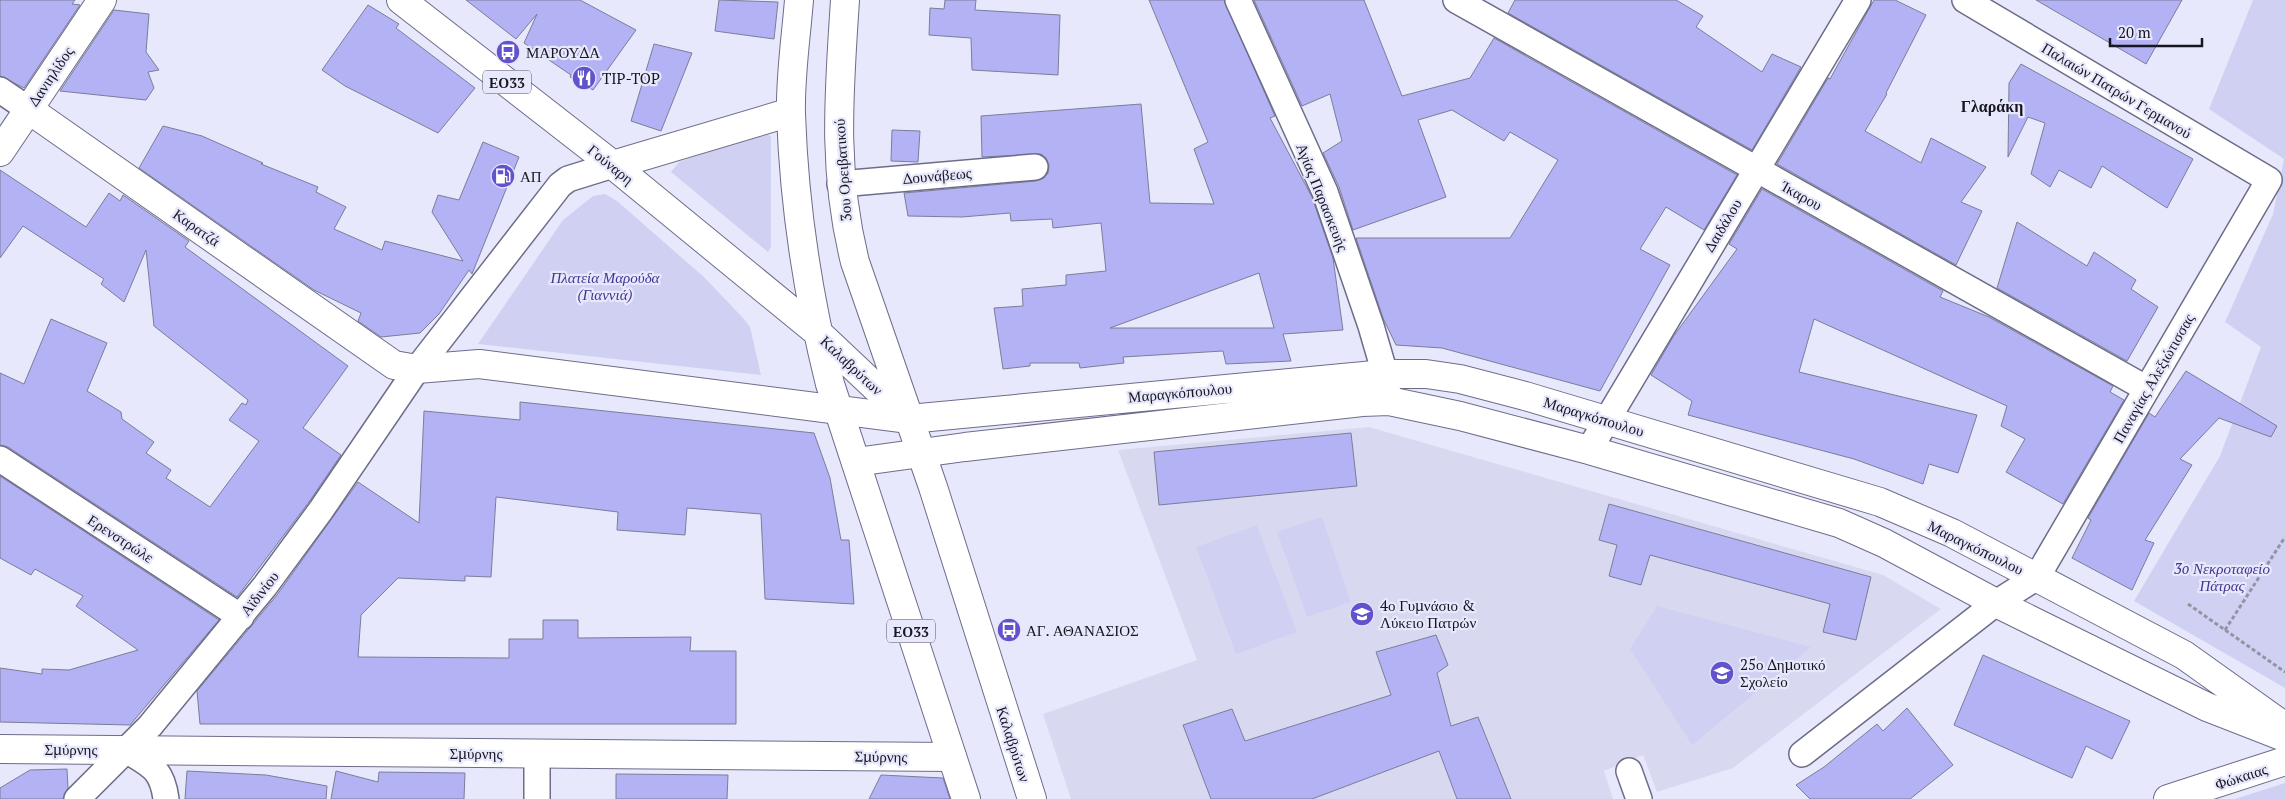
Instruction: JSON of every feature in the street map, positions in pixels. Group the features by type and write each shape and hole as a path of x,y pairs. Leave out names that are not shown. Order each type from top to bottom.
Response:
{"street":[{"name":"Δανιηλίδος","path":"0,152 102,0"},
{"name":"Γούναρη","path":"401,0 612,165 817,332"},
{"path":"799,0 791,112 800,219 817,332"},
{"name":"3ου Ορειβατικού","path":"846,0 838,103 840,184 845,224 854,262 910,419"},
{"name":"Αγίας Παρασκευής","path":"1238,0 1325,192 1371,326 1385,374 1389,401"},
{"name":"Ίκαρου","path":"1456,0 2147,389"},
{"name":"Δαιδάλου","path":"1589,450 1858,0"},
{"name":"Παλαιών Πατρών Γερμανού","path":"1964,0 2269,180"},
{"name":"Καρατζά","path":"0,90 406,367"},
{"path":"612,165 791,112"},
{"name":"Αϊδινίου","path":"77,799 126,750 195,674 241,617 322,510 406,367 560,186 568,179 612,165"},
{"name":"Δουνάβεως","path":"840,184 1035,167"},
{"name":"Παναγίας Αλεξιώτισσας","path":"2037,577 2269,180"},
{"name":"Καλαβρύτων","path":"817,332 839,410 966,799"},
{"name":"Καλαβρύτων","path":"817,332 910,419 1032,799"},
{"name":"Μαραγκόπουλου","path":"406,367 479,364 910,419 1186,391 1385,374 1426,374 1460,379 1525,396 1880,502 1952,533 2184,655 2285,727"},
{"name":"Μαραγκόπουλου","path":"856,462 921,453 1389,401 1460,416 1589,450 1839,523 1884,543 1996,603 2207,707 2285,738"},
{"name":"Ερενστρώλε","path":"0,459 241,617"},
{"path":"1802,754 1996,603 2037,577"},
{"name":"Σμύρνης","path":"0,749 952,757"},
{"path":"126,750 155,768 163,780 166,799"},
{"path":"537,753 537,799"},
{"name":"Φώκαιας","path":"2168,799 2285,761"},
{"path":"1629,771 1639,799"}],"path":[{"path":"2225,630 2285,537"},
{"path":"2188,604 2285,672"}],"shaded area":[{"name":"4ο Γυμνάσιο & Λύκειο Πατρών","path":"1369,427 1883,575 1941,609 1733,768 1657,792 1643,755 1604,771 1613,799 1071,799 1043,714 1197,660 1118,450"}],"green space":[{"name":"3o Νεκροταφείο Πάτρας","path":"2253,0 2285,0 2285,688 2134,601 2220,456 2261,347 2225,322 2273,214 2284,159 2209,109"},
{"path":"763,133 771,136 771,247 768,252 671,172 679,162"},
{"name":"Πλατεία Μαρούδα (Γιαννιά)","path":"605,194 617,201 705,278 744,319 750,327 761,375 478,344 563,220 593,196"},
{"path":"1322,517 1351,602 1307,617 1277,532"},
{"path":"1257,525 1297,632 1236,654 1196,547"},
{"path":"1657,606 1811,647 1692,745 1630,649"},
{"path":"2285,783 2285,799 2235,799"}],"building":[{"path":"0,0 75,0 72,4 80,5 24,88 0,76"},
{"path":"466,0 580,0 636,30 593,90 570,77 571,75 524,43 537,14 516,39"},
{"path":"719,0 778,2 774,39 715,31"},
{"path":"945,0 976,0 975,10 1060,15 1058,75 972,70 971,38 929,35 930,8 944,9"},
{"path":"1149,0 1224,0 1275,116 1270,118 1312,197 1333,258 1343,330 1283,334 1291,361 1226,364 1223,351 1123,357 1124,363 1080,368 1079,363 1030,363 1030,366 1003,369 994,308 1023,306 1022,289 1066,285 1066,275 1106,271 1101,223 1053,228 1052,219 1011,221 1010,213 962,217 908,216 904,193 1036,181 1044,178 1048,173 1049,165 1046,158 1041,154 982,157 981,116 1141,104 1150,203 1214,204 1194,149 1208,142","holes":["1259,273 1274,328 1110,328"]},
{"path":"1254,0 1364,0 1402,96 1470,78 1494,38 1737,175 1704,230 1666,207 1640,249 1670,265 1600,391 1442,348 1396,345 1383,318 1356,238 1510,238 1558,160 1510,132 1504,141 1452,110 1418,120 1446,197 1353,230 1339,187 1323,153 1342,141 1330,94 1302,106"},
{"path":"1515,0 1676,0 1703,16 1696,27 1762,72 1772,54 1801,67 1752,150 1508,13"},
{"path":"1874,0 1895,0 1926,15 1887,94 1865,131 1921,163 1931,138 1986,167 1961,202 1982,211 1956,265 1777,164 1828,78 1830,79"},
{"path":"2036,0 2182,0 2146,64"},
{"path":"368,5 399,24 396,28 475,88 438,133 345,86 322,70"},
{"path":"114,10 149,14 146,52 159,70 148,72 154,88 146,100 60,91"},
{"path":"654,44 692,53 661,131 631,121"},
{"path":"2021,64 2193,159 2167,208 2102,166 2091,188 2059,170 2050,187 2031,174 2045,123 2028,117 2008,157 2009,83"},
{"path":"163,126 202,136 263,163 261,164 318,187 316,192 346,207 334,229 382,250 385,241 463,261 432,212 438,195 459,200 483,142 519,157 472,274 469,270 439,314 420,333 381,337 358,321 361,313 314,290 139,168"},
{"path":"892,130 920,131 918,162 891,161"},
{"path":"0,170 86,227 109,193 120,201 123,195 189,241 185,247 348,366 303,428 341,455 309,502 237,597 8,447 0,445 0,373 24,384 51,319 107,343 87,391 121,412 122,419 154,442 146,453 171,470 166,478 210,507 259,441 229,420 242,403 246,405 248,400 154,326 146,250 124,302 101,284 104,279 23,226 0,258"},
{"path":"1762,189 1943,291 1940,297 1989,317 2113,386 2110,392 2124,400 2063,504 2006,472 2025,439 2001,426 2007,406 1814,319 1799,372 1977,415 1958,473 1929,464 1923,484 1854,459 1688,415 1692,401 1651,375 1673,337 1737,249 1729,244"},
{"path":"2017,222 2087,266 2094,252 2136,280 2131,289 2158,307 2127,361 1997,288"},
{"path":"2186,371 2277,426 2271,437 2219,418 2180,459 2192,465 2145,540 2154,543 2132,590 2072,558 2091,520 2088,518 2149,413 2155,417"},
{"path":"520,402 814,433 830,478 841,540 849,540 854,604 765,599 761,514 687,508 685,535 617,530 618,512 496,497 491,577 465,576 465,581 398,578 361,615 358,657 509,658 509,639 543,639 543,620 578,620 578,638 691,637 690,651 736,651 736,724 200,724 197,691 277,595 358,482 419,523 424,411 520,420"},
{"path":"1351,433 1357,486 1159,505 1154,452"},
{"path":"0,476 219,620 130,725 0,722 0,668 42,674 42,669 69,670 138,650 76,606 83,596 35,569 31,575 0,558"},
{"path":"1609,504 1871,577 1856,640 1823,632 1830,604 1650,555 1641,585 1609,576 1617,545 1599,540"},
{"path":"1436,635 1448,665 1437,673 1451,726 1478,717 1511,799 1457,799 1439,751 1312,799 1211,799 1183,725 1232,709 1245,741 1391,695 1376,652"},
{"path":"1983,655 2130,721 2112,759 2086,746 2072,778 1954,725"},
{"path":"1907,708 1953,765 1910,799 1810,799 1796,785 1824,767 1877,724 1883,731"},
{"path":"67,769 68,788 63,799 0,799 0,788 30,770"},
{"path":"187,771 266,775 327,786 326,799 185,799"},
{"path":"336,771 378,782 379,772 465,773 464,799 331,799"},
{"path":"616,774 728,775 727,799 616,799"},
{"path":"881,775 943,778 950,799 869,799"}],"place":[{"name":"ΜΑΡΟΥΔΑ","path":"508,52"},
{"name":"TIP-TOP","path":"584,78"},
{"name":"ΑΠ","path":"503,176"},
{"name":"4ο Γυμνάσιο & Λύκειο Πατρών","path":"1362,614"},
{"name":"ΑΓ. ΑΘΑΝΑΣΙΟΣ","path":"1009,630"},
{"name":"25ο Δημοτικό Σχολείο","path":"1722,673"}],"district":[{"name":"Γλαράκη","path":"1992,106"}]}
